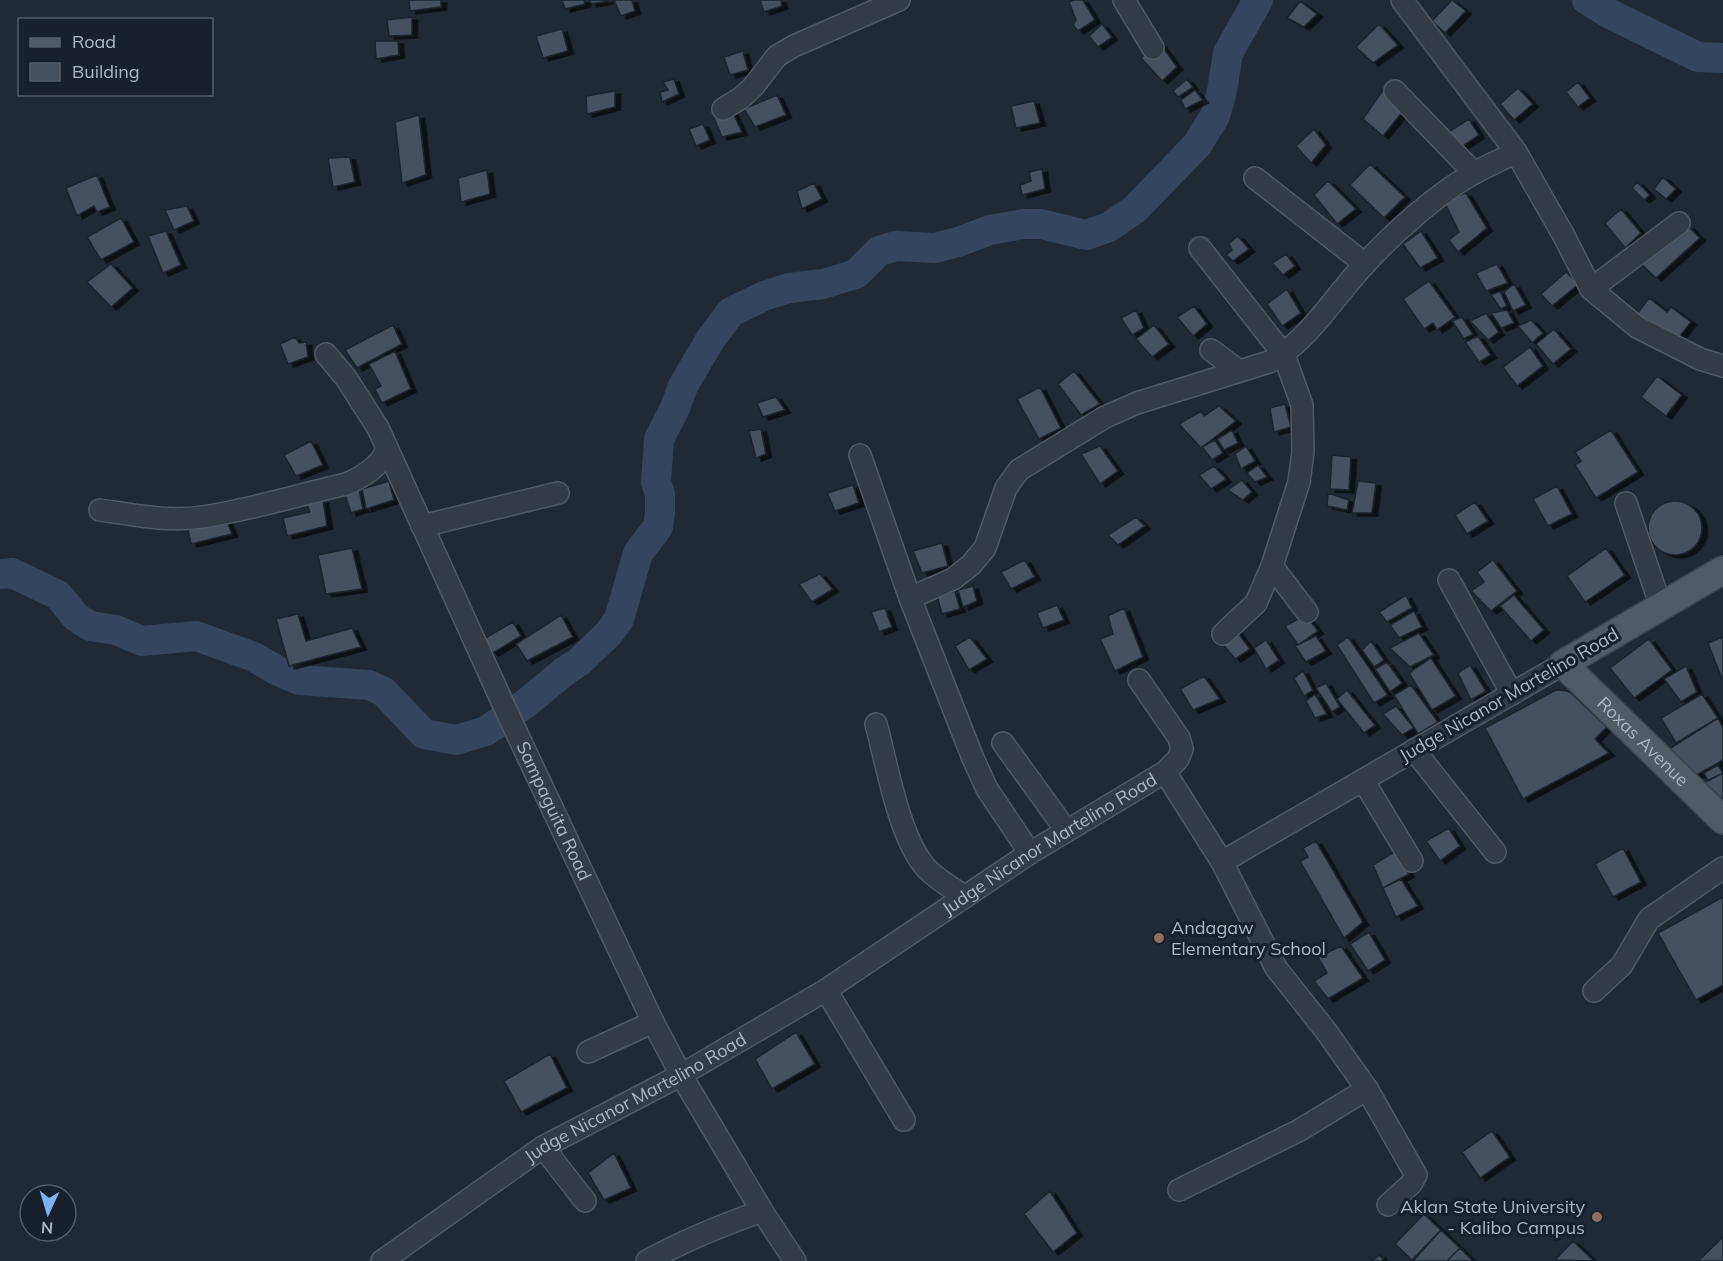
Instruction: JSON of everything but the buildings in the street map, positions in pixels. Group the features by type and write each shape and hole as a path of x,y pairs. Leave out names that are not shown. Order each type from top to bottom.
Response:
{"main road":[{"name":"Judge Nicanor Martelino Road","path":"1563,664 1723,570"},
{"name":"Roxas Avenue","path":"1563,664 1723,820"}],"street":[{"path":"723,109 753,87 777,56 899,0"},
{"path":"1124,0 1153,48"},
{"path":"1402,0 1516,152 1591,289 1637,327 1700,359 1723,366"},
{"path":"1395,91 1474,173"},
{"path":"910,598 953,579 971,565 985,548 1006,488 1019,470 1115,412 1269,362 1284,355 1365,264 1419,213 1474,173 1516,152"},
{"path":"1255,178 1365,264"},
{"path":"1591,289 1678,222"},
{"path":"1200,248 1284,355 1302,405 1304,452 1299,482 1272,566 1256,603 1223,634"},
{"path":"1212,350 1239,371"},
{"name":"Sampaguita Road","path":"326,354 363,403 387,448 653,1022 681,1075 762,1211 795,1261"},
{"path":"100,510 155,518 200,517 249,507 359,479 385,457 387,448"},
{"path":"860,455 910,598 972,756 987,789 1030,853"},
{"path":"422,526 558,493"},
{"path":"1626,503 1661,607"},
{"path":"1272,566 1307,612"},
{"path":"1449,580 1512,694"},
{"name":"Judge Nicanor Martelino Road","path":"382,1261 543,1147 681,1075 826,990 1030,853 1166,772 1222,862 1563,664"},
{"path":"1139,680 1179,738 1182,749 1178,759 1166,772"},
{"path":"876,724 901,818 912,846 926,868 965,897"},
{"path":"1003,743 1066,830"},
{"path":"1414,750 1496,852"},
{"path":"1363,780 1412,861"},
{"path":"1222,862 1276,968 1326,1031 1367,1089 1416,1175 1411,1184 1389,1205"},
{"path":"1594,991 1622,965 1649,919 1723,868"},
{"path":"826,990 904,1120"},
{"path":"588,1052 653,1022"},
{"path":"1179,1190 1300,1130 1367,1089"},
{"path":"543,1147 585,1201"},
{"path":"647,1261 717,1226 762,1211"}],"waterway":[{"path":"0,574 12,573 58,595 76,617 90,626 116,630 142,641 196,636 254,657 299,680 369,685 384,692 424,734 456,740 486,731 579,662 609,633 619,619 638,553 658,527 660,494 656,482 659,439 683,386 710,340 731,312 764,296 789,288 823,284 856,274 879,251 896,246 935,248 990,230 1023,224 1041,224 1086,235 1109,227 1135,209 1197,145 1215,116 1222,91 1228,53 1258,0"},
{"path":"1587,0 1610,14 1698,57 1723,58"}],"place":[{"name":"Andagaw Elementary School","path":"1159,938"},
{"name":"Aklan State University - Kalibo Campus","path":"1597,1217"}]}
